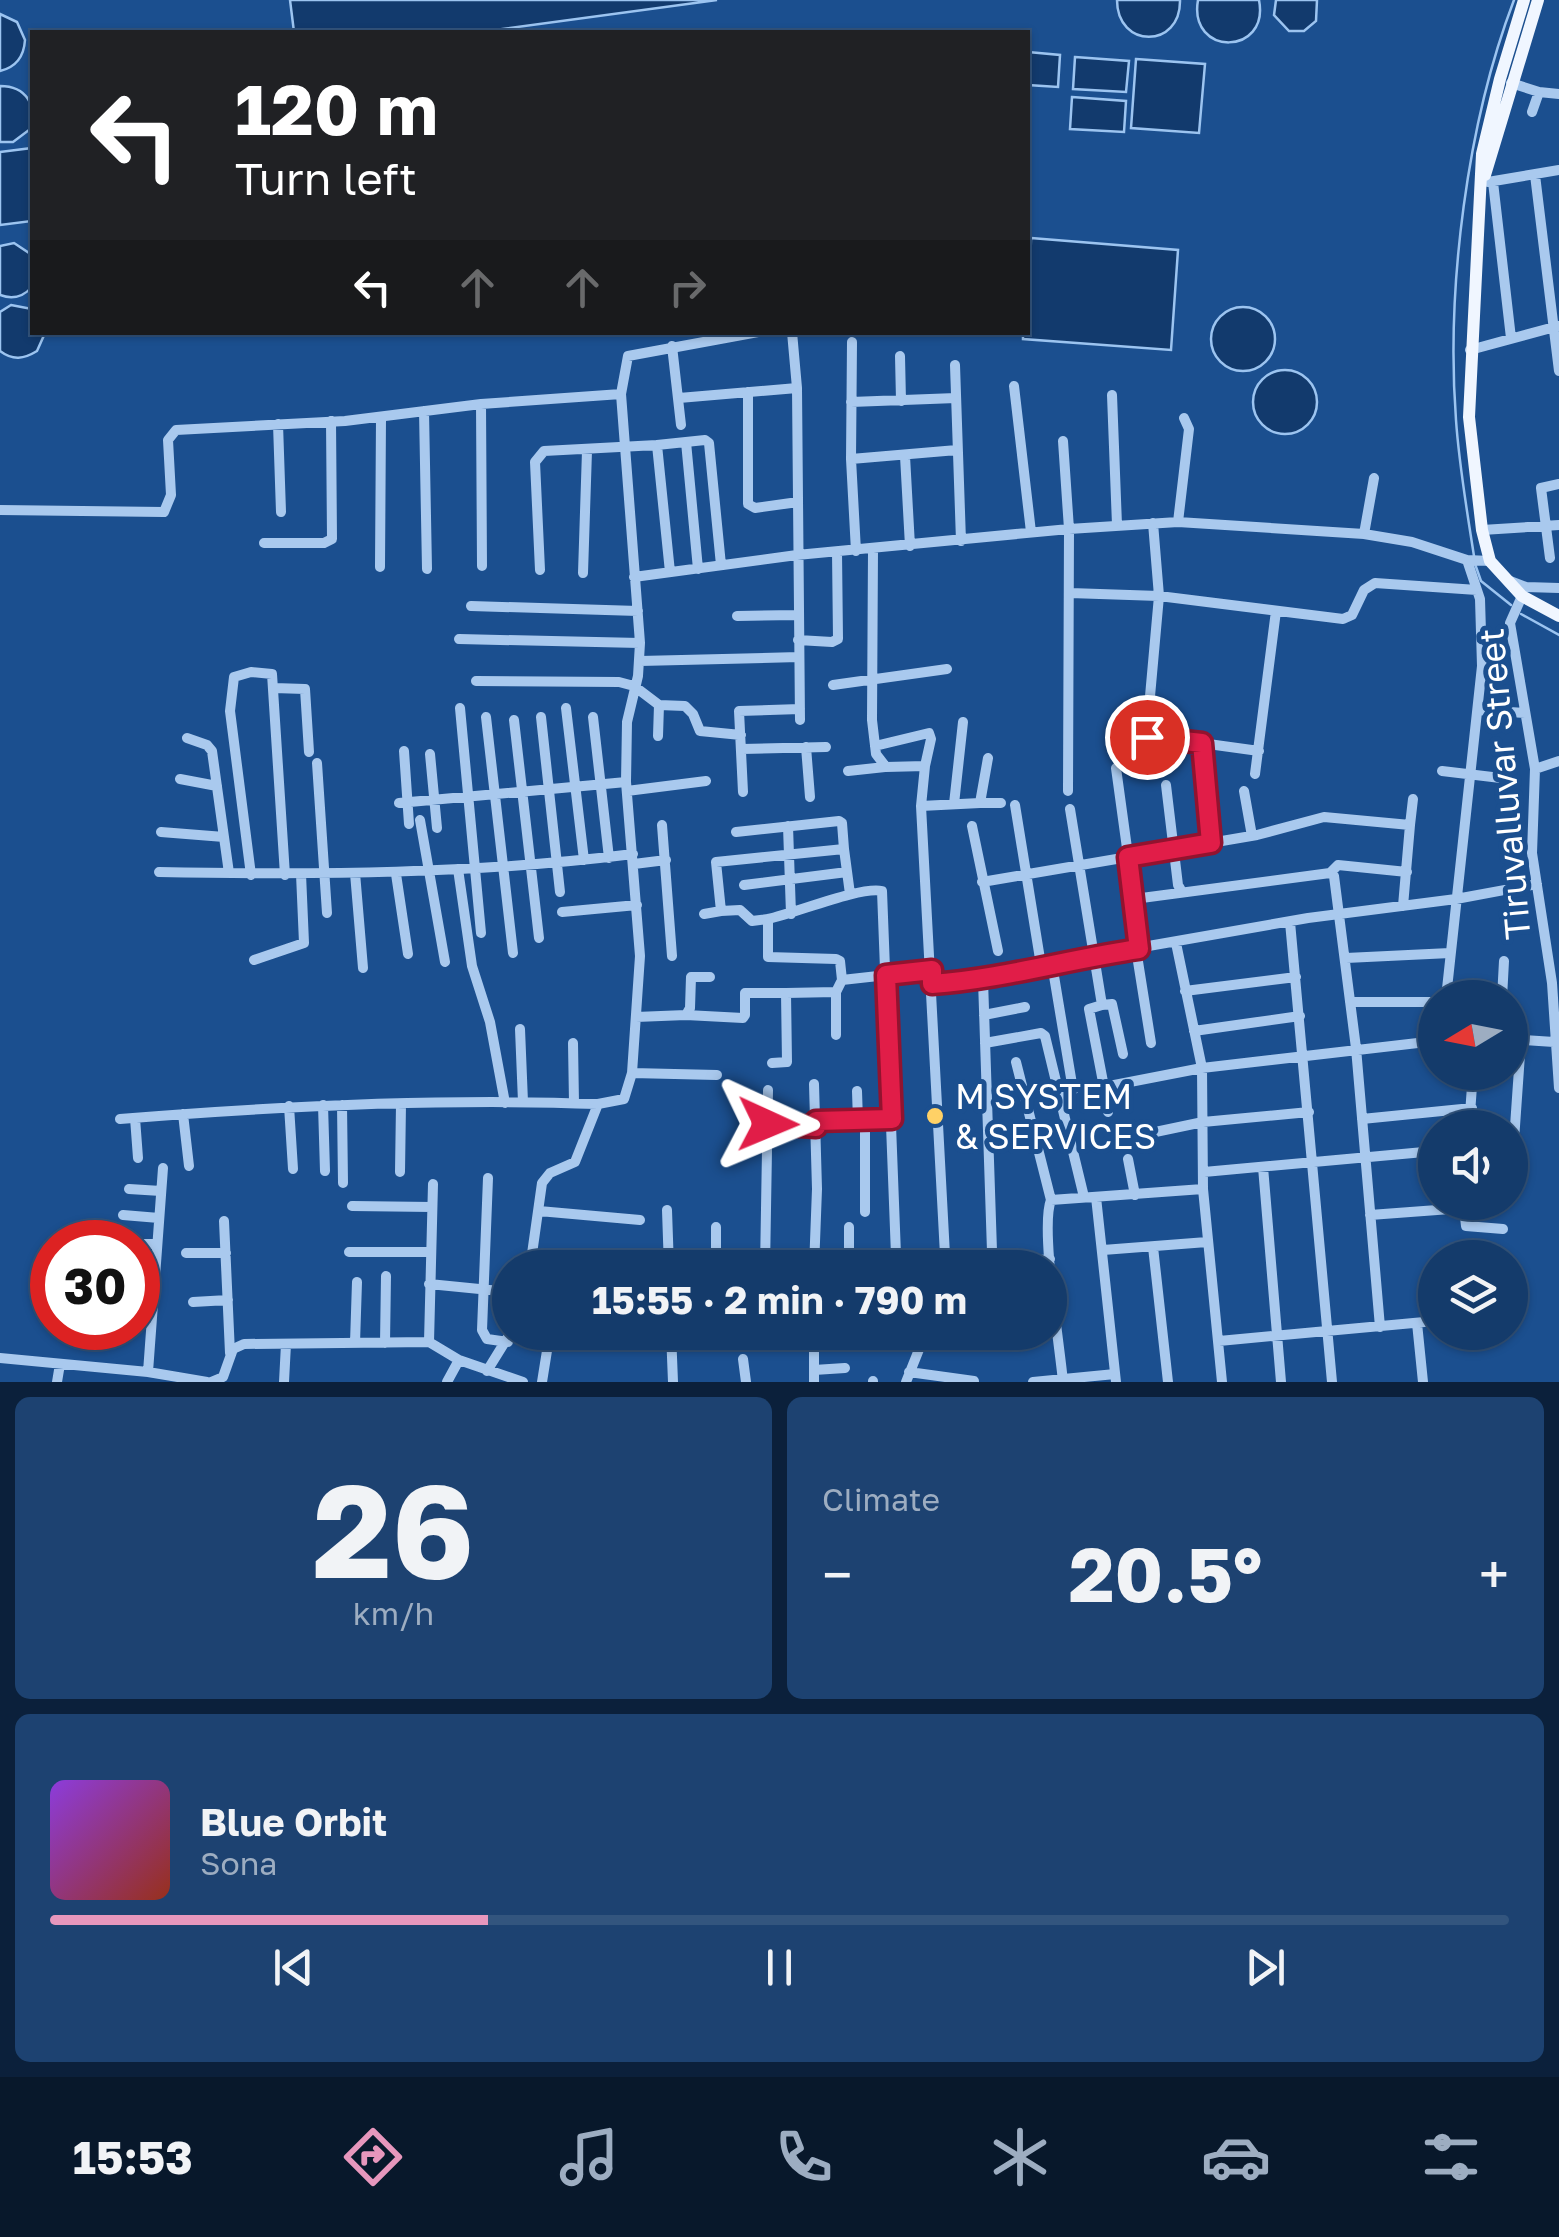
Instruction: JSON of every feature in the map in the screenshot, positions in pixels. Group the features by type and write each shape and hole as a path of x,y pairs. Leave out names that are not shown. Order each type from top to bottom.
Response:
{"main road":[{"path":"1488,182 1487,135 1524,0"},
{"path":"1538,0 1510,83 1492,157 1470,350 1469,417 1482,530 1477,560 1504,579 1521,598 1555,611"}],"street":[{"path":"1510,83 1559,94"},
{"path":"1532,112 1539,92"},
{"path":"1511,338 1488,182 1559,170"},
{"path":"1536,176 1559,371"},
{"path":"1470,350 1556,327"},
{"path":"120,1119 290,1106 598,1104 624,1099 632,1073 640,956 626,786 627,722 640,643 621,394 628,356 740,335"},
{"path":"743,792 739,711 800,715 798,388 792,335"},
{"path":"852,342 851,458 856,551"},
{"path":"672,346 680,425"},
{"path":"900,356 902,401"},
{"path":"954,365 961,542"},
{"path":"1014,386 1031,532"},
{"path":"679,398 798,388"},
{"path":"748,392 748,504 755,508 798,502"},
{"path":"0,510 164,512 171,496 169,435 176,430 381,418 481,404 621,394"},
{"path":"1112,395 1117,525"},
{"path":"850,402 956,398"},
{"path":"481,404 482,566"},
{"path":"424,411 427,569"},
{"path":"380,566 381,418"},
{"path":"1178,522 1188,429 1184,418"},
{"path":"264,544 332,540 332,421"},
{"path":"278,424 280,512"},
{"path":"540,570 536,458 544,452 626,449 705,440 710,446 721,565"},
{"path":"1063,441 1070,592 1068,791"},
{"path":"686,442 698,569"},
{"path":"658,445 670,572"},
{"path":"851,458 958,450"},
{"path":"583,574 587,451"},
{"path":"905,456 910,546"},
{"path":"1364,534 1374,478"},
{"path":"1550,558 1541,488 1559,484"},
{"path":"634,577 797,555 961,542 1069,528 1178,522 1364,534 1477,560 1483,646 1448,980"},
{"path":"1144,762 1159,596 1153,523"},
{"path":"1482,530 1559,525"},
{"path":"873,550 874,746 886,767"},
{"path":"798,640 832,642 838,638 837,552"},
{"path":"1504,579 1526,586 1559,588"},
{"path":"1070,592 1159,596 1347,619 1367,587 1379,583 1477,590"},
{"name":"Tiruvalluvar Street","path":"1521,598 1511,616 1535,769 1532,853 1552,983 1559,1088"},
{"path":"471,606 638,611"},
{"path":"1256,774 1276,610"},
{"path":"736,616 797,615"},
{"path":"459,639 640,643"},
{"path":"640,660 799,658"},
{"path":"833,685 947,669"},
{"path":"251,875 231,718 234,677 251,672 272,674 285,875"},
{"path":"476,681 619,682 634,686 659,705 685,706 700,731 741,735"},
{"path":"274,688 305,688 309,752"},
{"path":"658,736 659,705"},
{"path":"460,708 481,933"},
{"path":"566,708 584,860"},
{"path":"1478,710 1525,713"},
{"path":"486,717 513,952"},
{"path":"541,717 560,892"},
{"path":"593,717 609,858"},
{"path":"514,720 539,938"},
{"path":"954,804 964,722"},
{"path":"874,746 928,732 930,738 921,806 945,1250"},
{"path":"1147,737 1259,750"},
{"path":"187,738 211,748 229,873"},
{"path":"1202,743 1211,843"},
{"path":"806,747 810,797"},
{"path":"742,748 826,747"},
{"path":"404,751 403,803 414,822 429,870 446,962"},
{"path":"430,754 437,828"},
{"path":"980,803 988,758"},
{"path":"1535,769 1559,761"},
{"path":"317,763 327,912"},
{"path":"848,771 925,766"},
{"path":"1116,768 1151,1043"},
{"path":"1442,771 1509,778"},
{"path":"180,779 217,786"},
{"path":"403,803 574,786 706,780"},
{"path":"1166,786 1182,892"},
{"path":"1244,791 1252,836"},
{"path":"1403,906 1413,799"},
{"path":"921,806 1002,803"},
{"path":"1016,805 1072,1090 1059,1096"},
{"path":"1070,809 1102,1005"},
{"path":"982,882 1252,836 1324,817 1410,825"},
{"path":"736,832 842,823 850,894"},
{"path":"662,825 672,956"},
{"path":"788,826 791,914"},
{"path":"972,826 998,950"},
{"path":"161,832 224,837"},
{"path":"702,863 844,849"},
{"path":"159,872 396,874 609,858 666,860"},
{"path":"716,862 720,912"},
{"path":"1132,897 1330,873 1338,865 1407,872"},
{"path":"458,869 472,966 490,1022 505,1103"},
{"path":"744,885 847,872"},
{"path":"355,873 363,968"},
{"path":"1330,873 1336,881 1356,1048 1380,1327"},
{"path":"254,960 304,944 301,874"},
{"path":"396,874 408,954"},
{"path":"932,984 983,980 1046,965 1340,913 1456,899 1537,884"},
{"path":"704,914 737,910 752,921 768,919 850,894 878,888 882,891 896,1250"},
{"path":"562,912 637,905"},
{"path":"768,919 768,956 840,961 842,980 836,992 836,1035"},
{"path":"1290,922 1332,1382"},
{"path":"1176,943 1202,1068 1203,1188 1222,1382"},
{"path":"1346,958 1450,953"},
{"path":"1503,980 1504,961"},
{"path":"842,980 932,970"},
{"path":"686,1015 690,1008 691,978 710,977"},
{"path":"1186,990 1296,977"},
{"path":"983,980 996,1250"},
{"path":"636,1017 742,1018 746,1016 746,992 836,992"},
{"path":"772,1063 787,1062 786,993"},
{"path":"1350,1002 1418,1002"},
{"path":"1108,1112 1089,1010 1112,1004 1123,1054"},
{"path":"984,1015 1024,1007"},
{"path":"1194,1031 1300,1016"},
{"path":"520,1030 523,1102"},
{"path":"985,1043 1043,1034 1084,1197"},
{"path":"1528,1041 1554,1042"},
{"path":"573,1043 574,1103"},
{"path":"1104,1086 1202,1068 1418,1043"},
{"path":"1016,1062 1051,1200 1050,1250"},
{"path":"632,1073 717,1074"},
{"path":"814,1084 815,1250"},
{"path":"766,1250 768,1090"},
{"path":"1362,1119 1472,1108 1472,1090"},
{"path":"857,1091 866,1212"},
{"path":"400,1172 401,1104"},
{"path":"533,1250 542,1183 550,1174 576,1162 598,1104"},
{"path":"323,1105 325,1171"},
{"path":"342,1105 343,1183"},
{"path":"290,1106 293,1169"},
{"path":"1141,1134 1203,1122 1309,1112"},
{"path":"183,1114 188,1166"},
{"path":"135,1118 138,1158"},
{"path":"768,1124 892,1119"},
{"path":"1204,1172 1418,1152"},
{"path":"1128,1160 1135,1195"},
{"path":"1263,1167 1281,1382"},
{"path":"122,1215 159,1218 163,1168"},
{"path":"488,1178 482,1335 492,1339"},
{"path":"429,1342 433,1184"},
{"path":"1051,1200 1203,1188"},
{"path":"128,1189 161,1191"},
{"path":"1032,1382 1115,1378 1096,1197"},
{"path":"352,1206 432,1207"},
{"path":"667,1210 668,1250"},
{"path":"1370,1215 1418,1210"},
{"path":"539,1211 640,1220"},
{"path":"1465,1220 1466,1226 1503,1228"},
{"path":"0,1358 209,1382 223,1377 230,1354 224,1221"},
{"path":"716,1227 716,1250"},
{"path":"849,1227 849,1250"},
{"path":"1103,1250 1207,1242"},
{"path":"1153,1247 1168,1382"},
{"path":"349,1252 430,1252"},
{"path":"186,1253 226,1253"},
{"path":"385,1343 386,1276"},
{"path":"354,1343 357,1282"},
{"path":"429,1284 492,1291"},
{"path":"193,1302 228,1300"},
{"path":"1220,1341 1418,1322"},
{"path":"230,1354 244,1344 429,1342 459,1360 524,1382"},
{"path":"284,1382 286,1344"},
{"path":"148,1372 150,1350"},
{"path":"487,1371 501,1350"},
{"path":"542,1382 547,1350"},
{"path":"672,1350 673,1382"},
{"path":"814,1350 814,1376 845,1368"},
{"path":"918,1350 907,1377 974,1381"},
{"path":"1060,1350 1063,1380"},
{"path":"1420,1350 1423,1382"},
{"path":"743,1359 746,1382"},
{"path":"446,1382 459,1360"},
{"path":"57,1382 60,1364"}],"water":[{"path":"290,0 717,0 495,30 294,30"},
{"path":"1117,0 1180,0 1178,16 1171,28 1161,34 1137,34 1127,28"},
{"path":"1198,0 1259,0 1259,18 1253,32 1242,40 1216,40 1205,32 1198,19"},
{"path":"1276,0 1317,0 1316,21 1304,31 1289,31 1274,15"},
{"path":"0,14 17,22 25,40 18,60 0,71"},
{"path":"1030,52 1060,55 1058,87 1030,85"},
{"path":"1075,57 1129,61 1126,92 1073,89"},
{"path":"1136,59 1205,64 1199,133 1131,128"},
{"path":"0,86 17,90 28,99 30,127 13,142 0,142"},
{"path":"1072,97 1126,101 1124,132 1070,129"},
{"path":"30,148 30,221 0,225 0,152"},
{"path":"1031,238 1178,250 1171,350 1023,339 1023,335 1030,335"},
{"path":"14,243 30,254 30,288 21,295 0,295 0,246"},
{"path":"11,305 30,309 30,335 44,335 37,351 14,358 0,351 0,312"},
{"path":"1243,307 1266,316 1275,339 1266,362 1243,371 1220,362 1211,339 1220,316"},
{"path":"1285,370 1308,379 1317,402 1308,425 1285,434 1262,425 1253,402 1262,379"}],"waterway":[{"path":"1474,556 1456,420 1454,316 1472,152 1514,0"},
{"path":"1475,564 1481,581 1511,605"},
{"path":"1521,614 1559,635"}],"place":[{"name":"M SYSTEM & SERVICES","path":"935,1116"}],"route":[{"path":"768,1124 816,1127 816,1121 892,1119 886,975 932,970 932,984 983,980 1139,949 1128,857 1211,843 1202,743 1147,737"}]}
